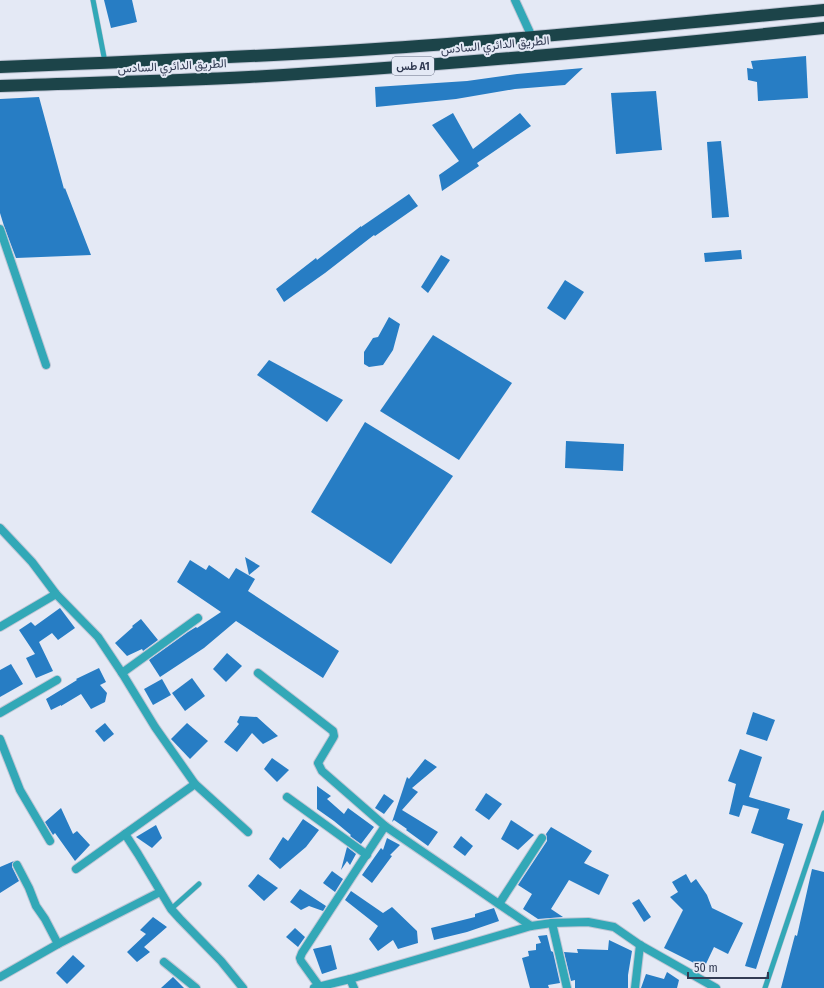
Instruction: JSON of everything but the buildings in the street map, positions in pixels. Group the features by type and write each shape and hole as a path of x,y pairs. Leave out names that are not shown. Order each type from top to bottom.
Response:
{"highway":[{"name":"الطريق الدائري السادس","path":"0,67 382,49 532,37 824,10"},
{"name":"الطريق الدائري السادس","path":"0,86 157,81 392,67 539,55 824,28"}],"street":[{"path":"515,0 532,37"},
{"path":"0,229 46,366"},
{"path":"0,528 32,562 56,594 98,638 122,673 155,727 195,784 248,832"},
{"path":"0,627 56,594"},
{"path":"122,673 198,618"},
{"path":"258,673 333,731 334,736 318,763 319,769 385,826 531,926"},
{"path":"0,713 57,680"},
{"path":"0,739 20,790 50,840"},
{"path":"76,869 195,784"},
{"path":"287,797 367,855"},
{"path":"385,826 302,953 300,958 301,962 316,987 350,979 531,926 552,923 588,922 614,927 640,945 716,988"},
{"path":"125,834 171,909 243,988"},
{"path":"499,904 542,838"},
{"path":"18,865 36,906 45,919 58,944"},
{"path":"0,977 58,944 160,892"},
{"path":"552,923 567,988"},
{"path":"635,988 640,945"},
{"path":"164,962 196,988"},
{"path":"350,979 354,988"}],"lane":[{"path":"93,0 105,63"},
{"path":"765,988 824,813"},
{"path":"171,909 199,884"}]}
